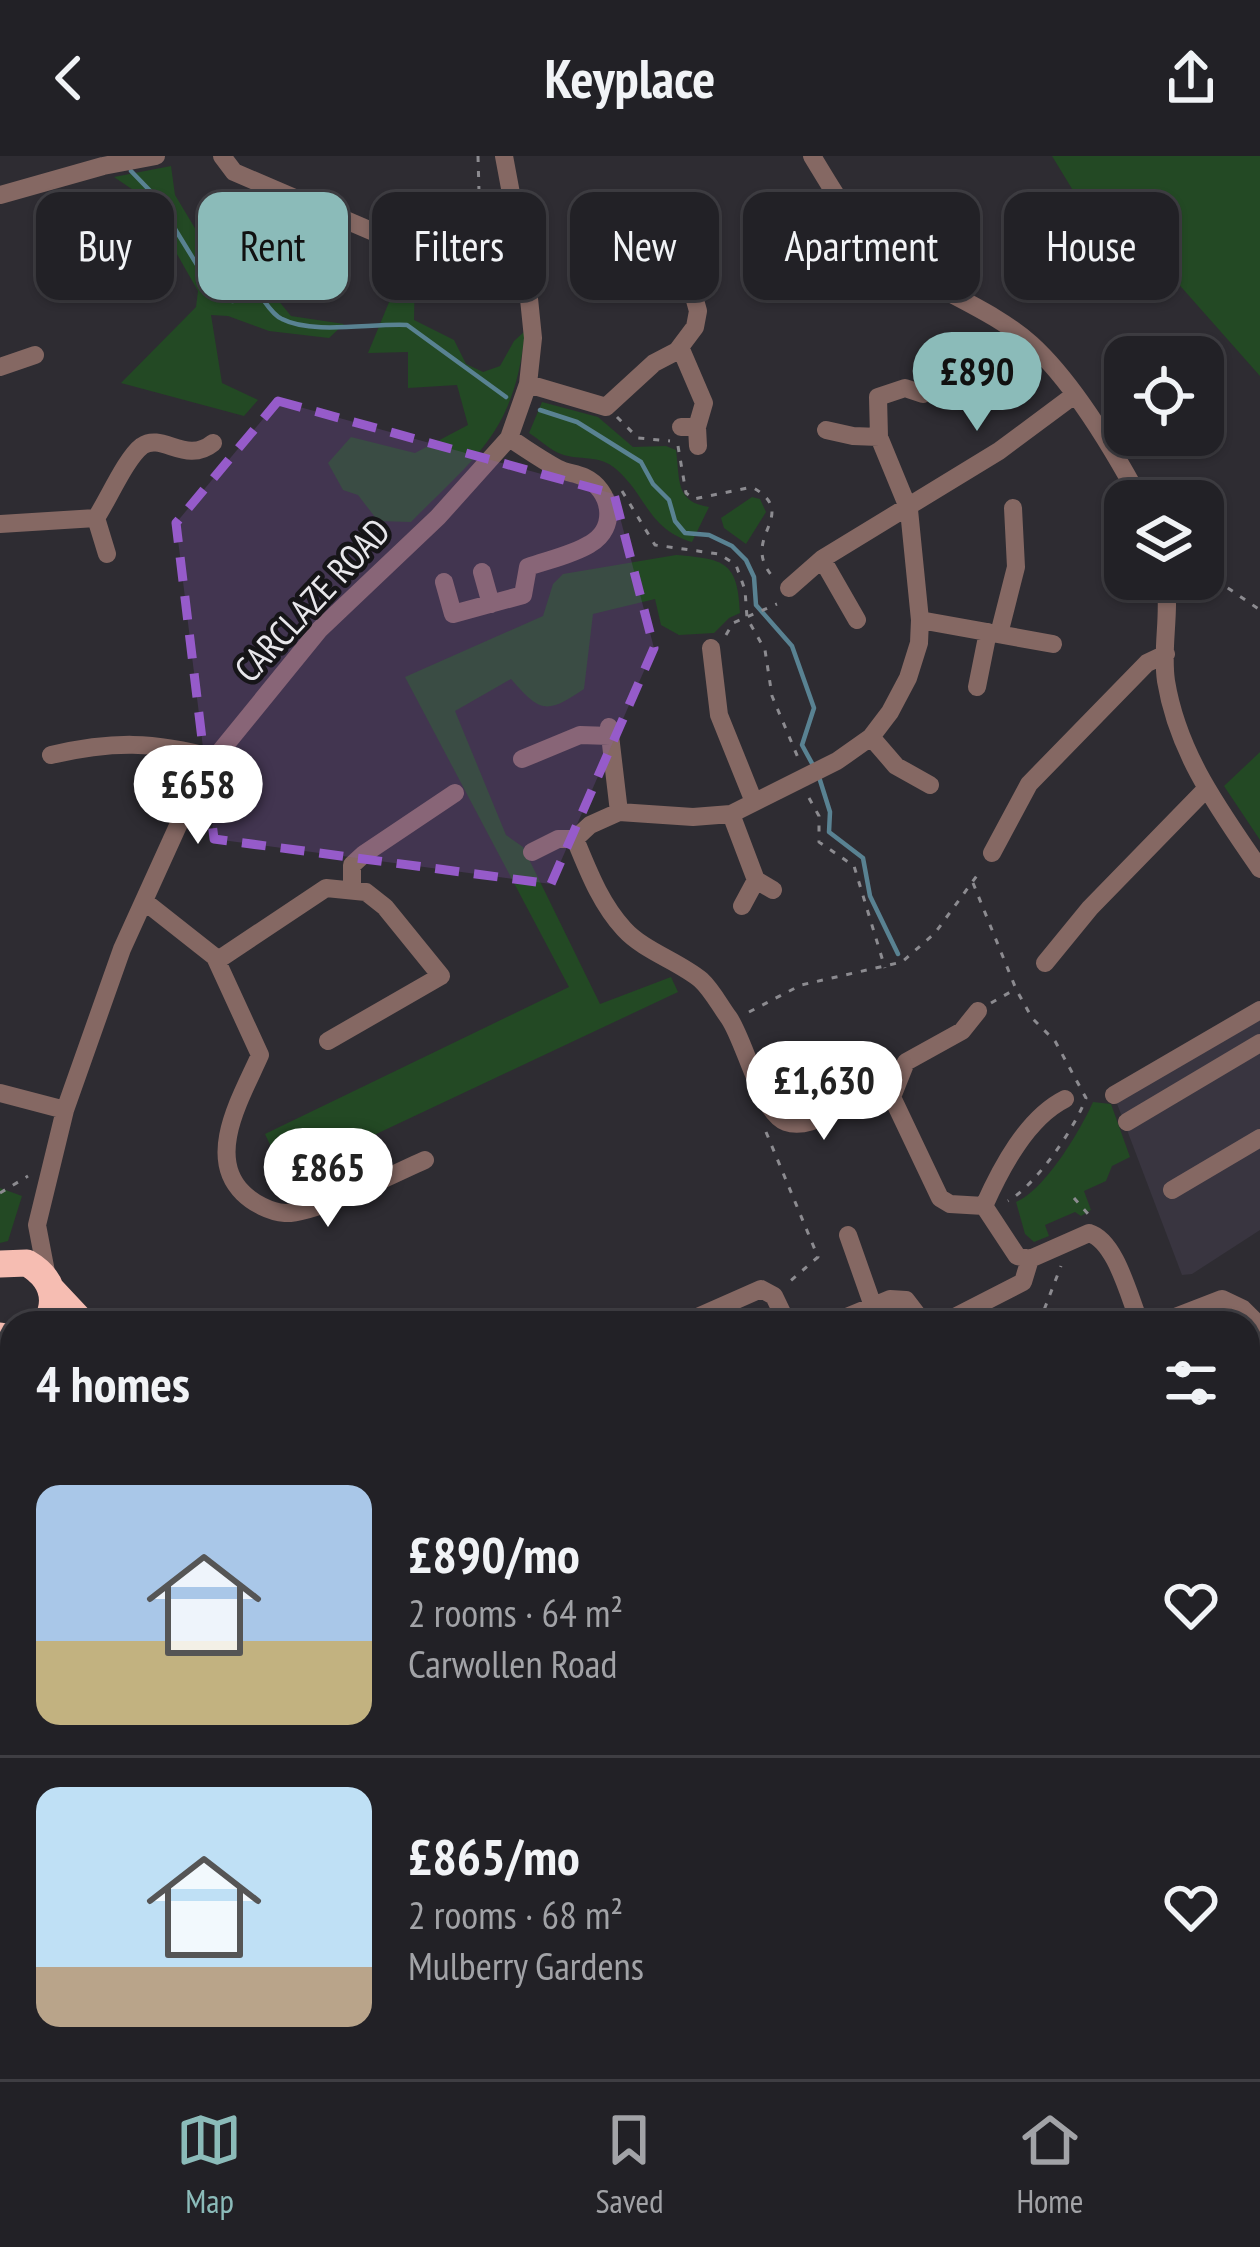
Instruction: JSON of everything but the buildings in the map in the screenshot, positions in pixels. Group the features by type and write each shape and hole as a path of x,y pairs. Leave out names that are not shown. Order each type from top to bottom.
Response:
{"highway":[{"path":"3,1263 27,1263 72,1311"},
{"path":"50,1285 50,1311"}],"street":[{"path":"0,195 156,156"},
{"path":"222,156 234,172 372,231"},
{"name":"CARCLAZE ROAD","path":"50,1285 37,1225 65,1110 122,949 201,775 319,630 438,517 509,438 528,384 533,338 504,156"},
{"path":"812,156 847,212 877,246 1028,342 1058,372 1130,480"},
{"path":"528,384 607,407 654,363 680,347 695,327 695,300"},
{"path":"960,345 983,391"},
{"path":"680,347 704,403 692,433"},
{"path":"0,368 35,355"},
{"path":"532,852 558,838 575,839 619,812 693,817 731,814 812,774 871,736 908,677 919,643 920,620 908,510 879,436 878,397 905,388 923,394 970,366"},
{"path":"789,588 822,559 908,510 1073,396"},
{"path":"826,430 879,436"},
{"path":"444,582 453,614 523,595 528,567 587,546 600,537 608,521 608,502 599,488 585,478 562,472 509,438"},
{"path":"96,518 133,455 146,442 188,452 205,450 213,443"},
{"path":"977,687 1016,567 1013,508"},
{"path":"0,524 96,518"},
{"path":"96,518 107,554"},
{"path":"822,559 853,615 832,623"},
{"path":"482,572 491,604"},
{"path":"1166,600 1166,677 1181,743 1205,789 1260,869"},
{"path":"920,620 1053,644"},
{"path":"711,648 719,715 754,802"},
{"path":"992,853 1030,784 1147,663 1166,654"},
{"path":"522,759 580,735 610,730 619,812"},
{"path":"871,736 896,766 930,785"},
{"path":"51,755 121,742 214,758"},
{"path":"1045,963 1090,908 1205,789"},
{"path":"352,888 352,865 454,793"},
{"path":"731,814 765,885 742,906"},
{"path":"575,839 593,885 625,931 704,982 734,1024 770,1108 783,1121 803,1123 860,1098 892,1097"},
{"path":"218,961 326,888 366,892 441,976 328,1041"},
{"path":"144,901 218,961 260,1055 224,1151 231,1181 253,1202 286,1214 327,1202 425,1160"},
{"path":"1114,1095 1260,1010"},
{"path":"978,1011 962,1031 906,1062 892,1097 940,1198 950,1204 984,1206"},
{"path":"1127,1122 1260,1043"},
{"path":"0,1093 65,1110"},
{"path":"984,1206 1007,1161 1048,1108 1065,1099"},
{"path":"1172,1190 1260,1138"},
{"path":"984,1206 1017,1256 1030,1259 1093,1233 1108,1248 1135,1311"},
{"name":"CARCLAZE ROAD","path":"3,1263 37,1225"},
{"path":"848,1234 873,1306"},
{"path":"966,1311 1023,1282 1030,1259"},
{"path":"712,1311 761,1289 774,1296 781,1311"},
{"path":"861,1311 890,1299 905,1300 914,1311"},
{"path":"1191,1311 1222,1299 1246,1311"}],"path":[{"path":"478,156 480,192"},
{"path":"607,407 638,438 677,444 686,493 694,499 752,487 773,513 760,546 760,560 770,575 789,588 776,606 733,623 711,648"},
{"path":"619,487 655,545 719,554 736,565 746,590 747,617 765,650 772,696 812,774 819,842 854,866 885,968"},
{"path":"1224,585 1260,610"},
{"path":"734,1024 753,1008 801,985 902,962 934,933 992,853"},
{"path":"973,883 1016,989 978,1011"},
{"path":"770,1108 763,1125 818,1256 774,1296"},
{"path":"0,1193 25,1175 47,1180"},
{"path":"1074,1198 1086,1210 1093,1233"},
{"path":"1044,1311 1061,1268 1058,1246"}],"highlighted area":[{"path":"278,401 614,494 654,648 551,884 214,839 176,523"}],"shaded area":[{"path":"1260,1019 1260,1230 1192,1274 1182,1275 1116,1101"}],"green space":[{"path":"1052,156 1260,156 1260,376 1179,285 1179,192 1074,192"},
{"path":"171,166 175,195 198,233 198,291 174,249 174,192 136,192 114,177"},
{"path":"198,291 198,300 278,300 291,316 344,324 329,338 269,331 211,315 222,383 258,400 244,416 121,383 196,307"},
{"path":"390,300 414,300 414,320 454,340 466,364 483,372 500,366 525,331 520,365 502,418 473,459 411,522 378,521 358,495 343,490 328,463 351,437 415,453 468,425 457,385 408,388 408,352 368,353"},
{"path":"542,402 598,417 633,447 676,450 685,495 709,507 692,542 666,529 610,464 561,454 529,433"},
{"path":"752,497 760,499 766,512 746,544 724,528 721,518"},
{"path":"676,555 706,558 725,566 736,583 740,613 714,633 679,635 661,625 655,599 593,614 584,689 561,703 544,706 511,679 455,711 506,835 523,847 600,1004 671,977 678,992 285,1177 265,1134 569,987 405,677 543,616 553,584 563,574"},
{"path":"1260,752 1260,840 1224,786"},
{"path":"1093,1102 1111,1104 1130,1157 1112,1166 1106,1181 1084,1191 1091,1210 1045,1225 1049,1236 1034,1242 1025,1234 1016,1202 1050,1173"},
{"path":"0,1188 22,1196 8,1241 0,1243"}],"waterway":[{"path":"131,171 157,198 163,219 175,229 210,286 232,301 262,298 279,318 295,324 407,325 506,397"},
{"path":"540,410 577,422 641,462 669,500 675,521 685,533 709,535 732,546 746,560 754,577 756,605 792,646 814,708 802,745 814,767"},
{"path":"819,777 830,812 829,832 863,858 870,896 898,954"}]}
